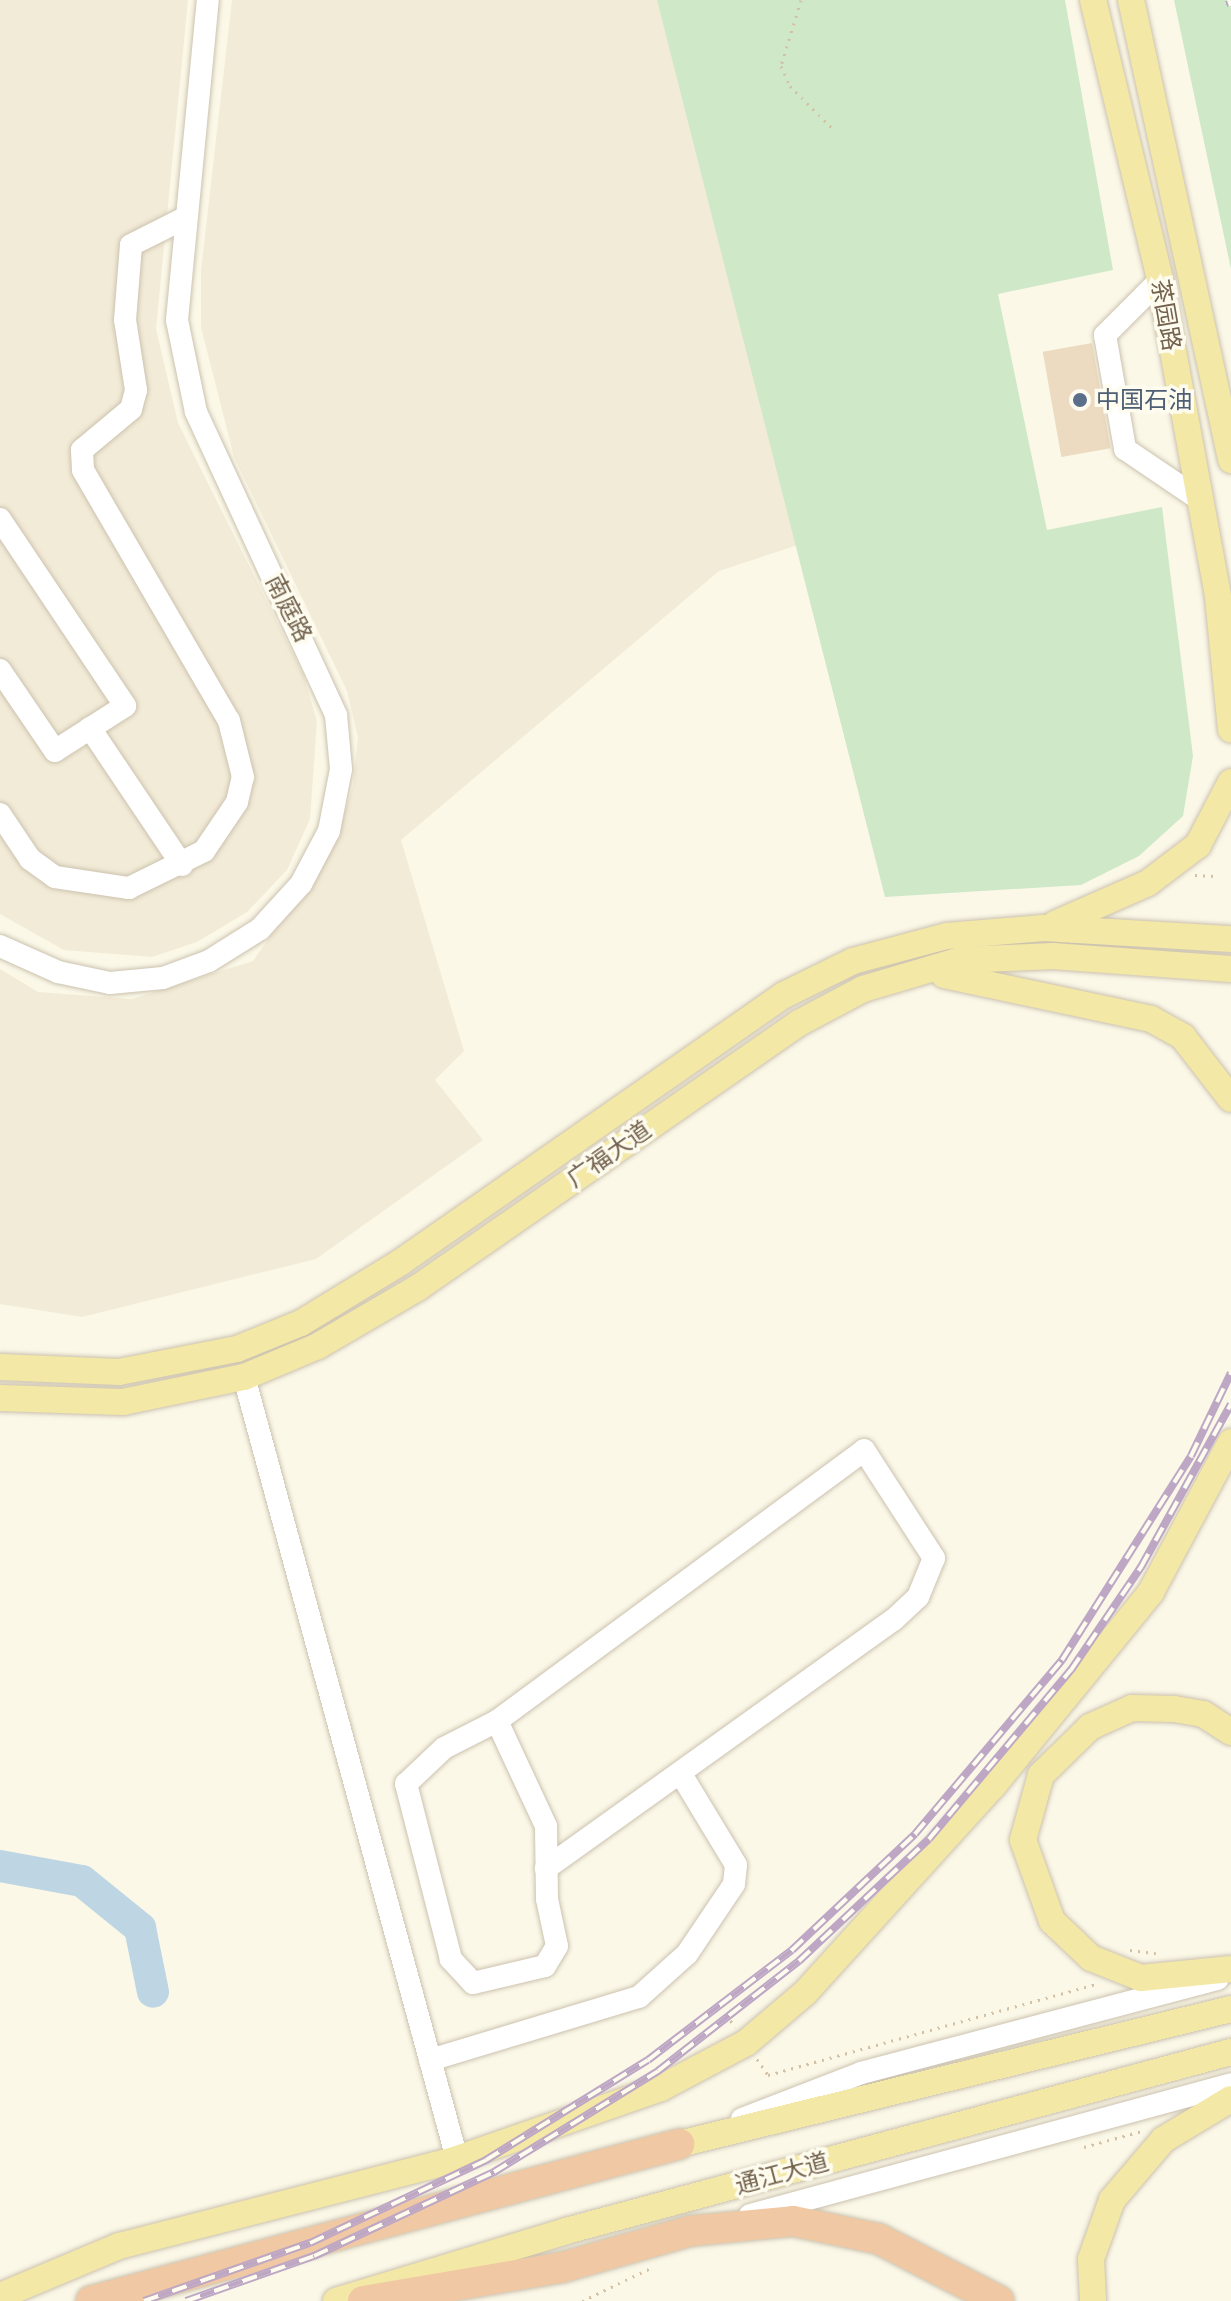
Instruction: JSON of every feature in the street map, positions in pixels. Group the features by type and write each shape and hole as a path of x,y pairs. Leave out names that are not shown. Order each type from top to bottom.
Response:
{"highway":[{"name":"通江大道","path":"91,2301 679,2144"},
{"path":"690,2231 793,2221 826,2226 879,2239 999,2301"},
{"name":"通江大道","path":"363,2301 563,2267 690,2231"}],"main road":[{"name":"茶园路","path":"1093,0 1160,280 1196,497 1218,597 1231,729"},
{"name":"茶园路","path":"1131,0 1231,460"},
{"path":"1044,928 1148,883 1198,845 1231,782"},
{"name":"广福大道","path":"0,1367 119,1372 237,1349 301,1323 401,1262 784,995 853,961 947,936 1044,928 1160,930 1231,939"},
{"name":"广福大道","path":"0,1398 123,1402 244,1377 318,1346 419,1287 799,1023 913,972 1022,957 1166,960 1231,969"},
{"path":"913,972 986,978 1151,1019 1183,1037 1231,1099"},
{"path":"0,2296 119,2246 457,2159 661,2088 746,2043 805,1993 911,1877 1142,1603 1210,1492 1231,1442"},
{"path":"1231,1732 1203,1714 1132,1708 1090,1727 1041,1775 1023,1840 1032,1881 1052,1921 1091,1958 1141,1978 1231,1969"},
{"name":"通江大道","path":"679,2144 1231,2009"},
{"name":"通江大道","path":"336,2301 581,2227 1231,2052"},
{"path":"1093,2301 1091,2259 1112,2200 1163,2140 1231,2099"}],"street":[{"name":"南庭路","path":"0,946 58,972 110,983 163,978 209,961 260,929 301,884 329,831 341,769 336,715 196,412 177,320 181,220 208,0"},
{"path":"0,814 30,859 75,886 129,888 182,865 204,851 237,802 239,749 83,470 82,450 133,400 124,267 131,245 181,220"},
{"path":"1160,280 1105,335 1125,449 1196,497"},
{"path":"0,519 125,706 55,751 0,670"},
{"path":"90,728 182,865"},
{"path":"244,1377 457,2159"},
{"path":"497,1721 546,1826 546,1868 554,1960 487,1984 459,1974 406,1784 444,1748 497,1721 864,1450 934,1558 918,1597 682,1776 546,1868"},
{"path":"430,2060 639,1997 687,1954 734,1884 736,1865 682,1776"},
{"name":"通江大道","path":"679,2144 861,2073 1231,1976"},
{"name":"通江大道","path":"690,2231 1231,2084"}],"path":[{"path":"801,0 781,66 790,86 832,128"},
{"path":"726,2014 768,2075 1117,1979 1130,1948 1165,1954"},
{"path":"1068,2151 1142,2131 1163,2140"},
{"path":"582,2301 657,2266"}],"shaded area":[{"path":"0,0 188,0 156,329 178,423 303,674 317,721 310,819 287,870 247,912 197,942 152,957 64,950 0,914"},
{"path":"232,0 657,0 798,545 719,571 401,840 464,1051 435,1080 483,1140 316,1259 82,1317 0,1304 0,969 38,992 132,999 253,961 334,846 353,786 358,737 347,691 234,457 201,327 201,271"}],"green space":[{"path":"657,0 1065,0 1113,270 998,294 1047,530 1162,507 1193,756 1183,816 1139,856 1081,885 885,897"},
{"path":"1174,0 1231,0 1231,269"}],"building":[{"path":"1092,343 1111,448 1061,457 1043,352"}],"waterway":[{"path":"0,1866 82,1881 140,1928 153,1992"}],"railway":[{"path":"1229,0 1231,6"},
{"path":"144,2301 310,2243 486,2160 648,2060 792,1950 915,1834 1062,1660 1191,1456 1231,1373"},
{"path":"186,2301 314,2256 494,2172 658,2071 799,1961 929,1839 1071,1670 1141,1567 1231,1404"}],"place":[{"name":"中国石油","path":"1080,400"}]}
